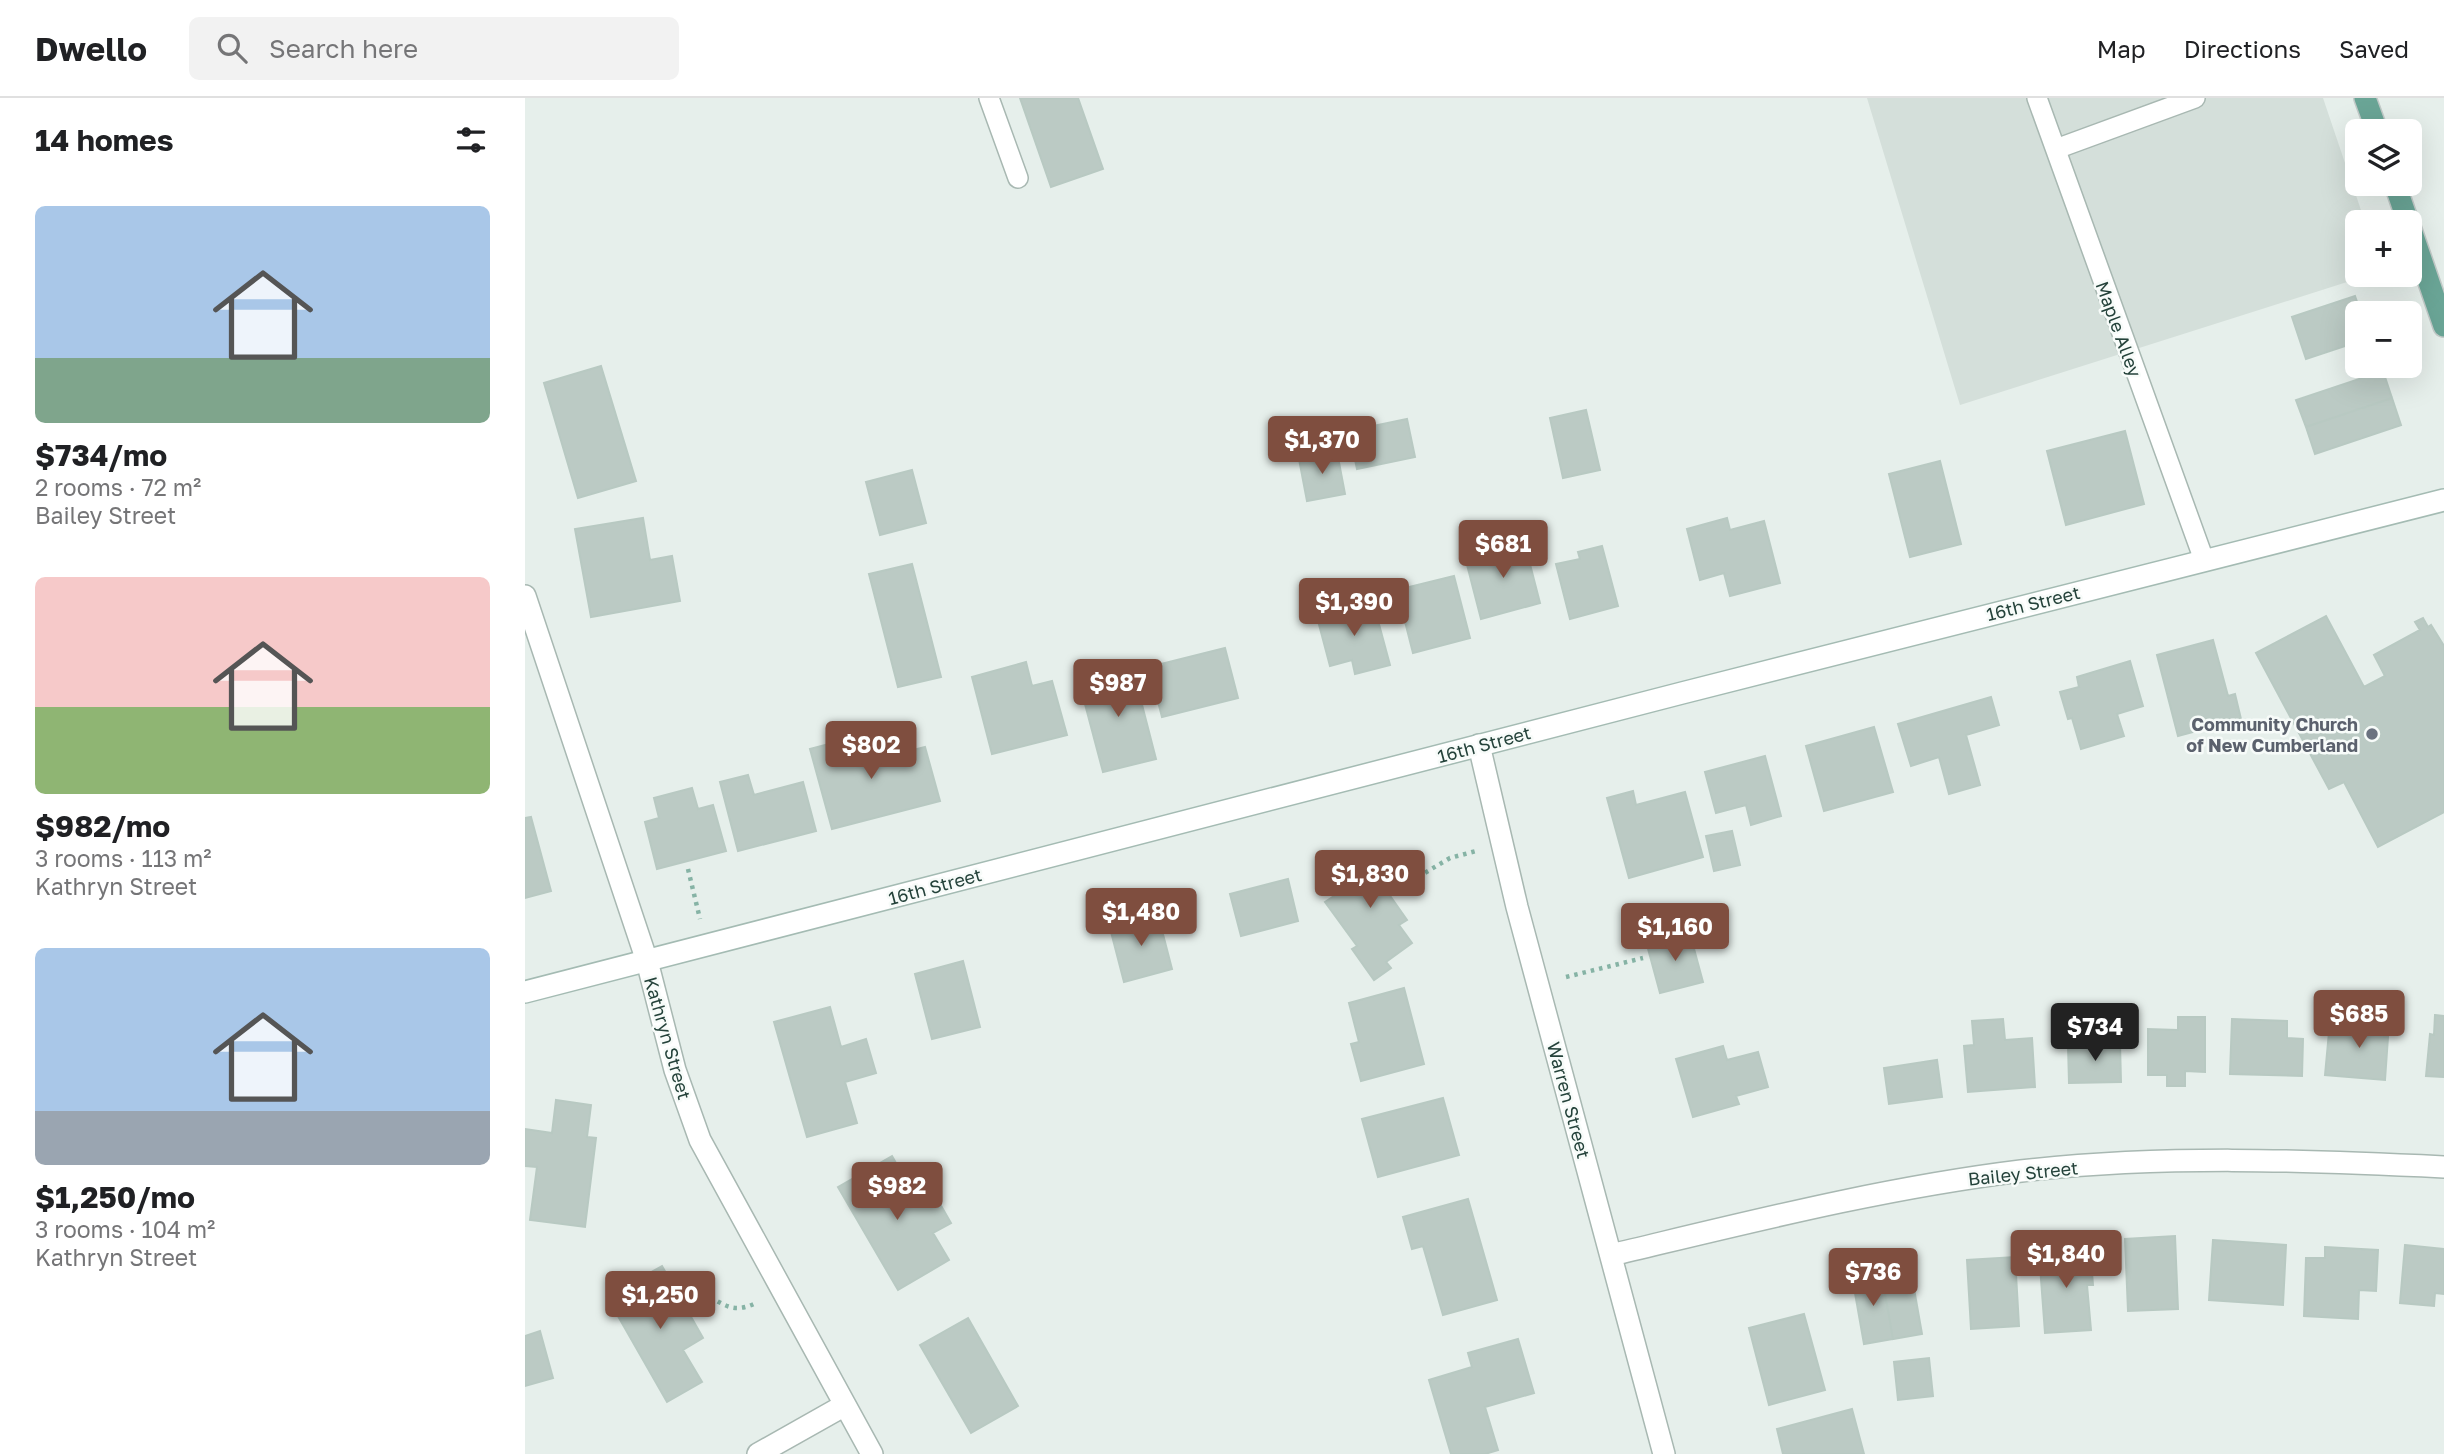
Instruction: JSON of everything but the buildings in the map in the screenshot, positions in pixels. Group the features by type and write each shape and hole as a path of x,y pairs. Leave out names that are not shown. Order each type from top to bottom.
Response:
{"main road":[{"path":"2365,98 2373,119"},
{"path":"2422,263 2444,327"}],"street":[{"name":"16th Street","path":"525,992 2204,559 2444,500"},
{"name":"Kathryn Street","path":"525,596 647,961 675,1070 700,1140 872,1454"},
{"name":"Warren Street","path":"1479,745 1537,984 1664,1454"},
{"name":"Bailey Street","path":"1611,1255 1785,1213 1934,1183 2023,1171 2146,1162 2304,1160 2444,1167"},
{"path":"758,1454 845,1405"}],"lane":[{"path":"989,98 1018,178"},
{"name":"Maple Alley","path":"2037,98 2204,559"},
{"path":"2056,149 2195,98"}],"path":[{"path":"1409,878 1423,874 1450,858 1503,845"},
{"path":"688,869 707,946"},
{"path":"1537,984 1643,958"},
{"path":"685,1298 702,1295 740,1310 783,1291"}],"shaded area":[{"path":"1867,98 2323,98 2345,163 2345,196 2356,196 2361,210 2345,210 2345,283 1960,405"}],"place":[{"name":"Community Church of New Cumberland","path":"2372,734"}]}
